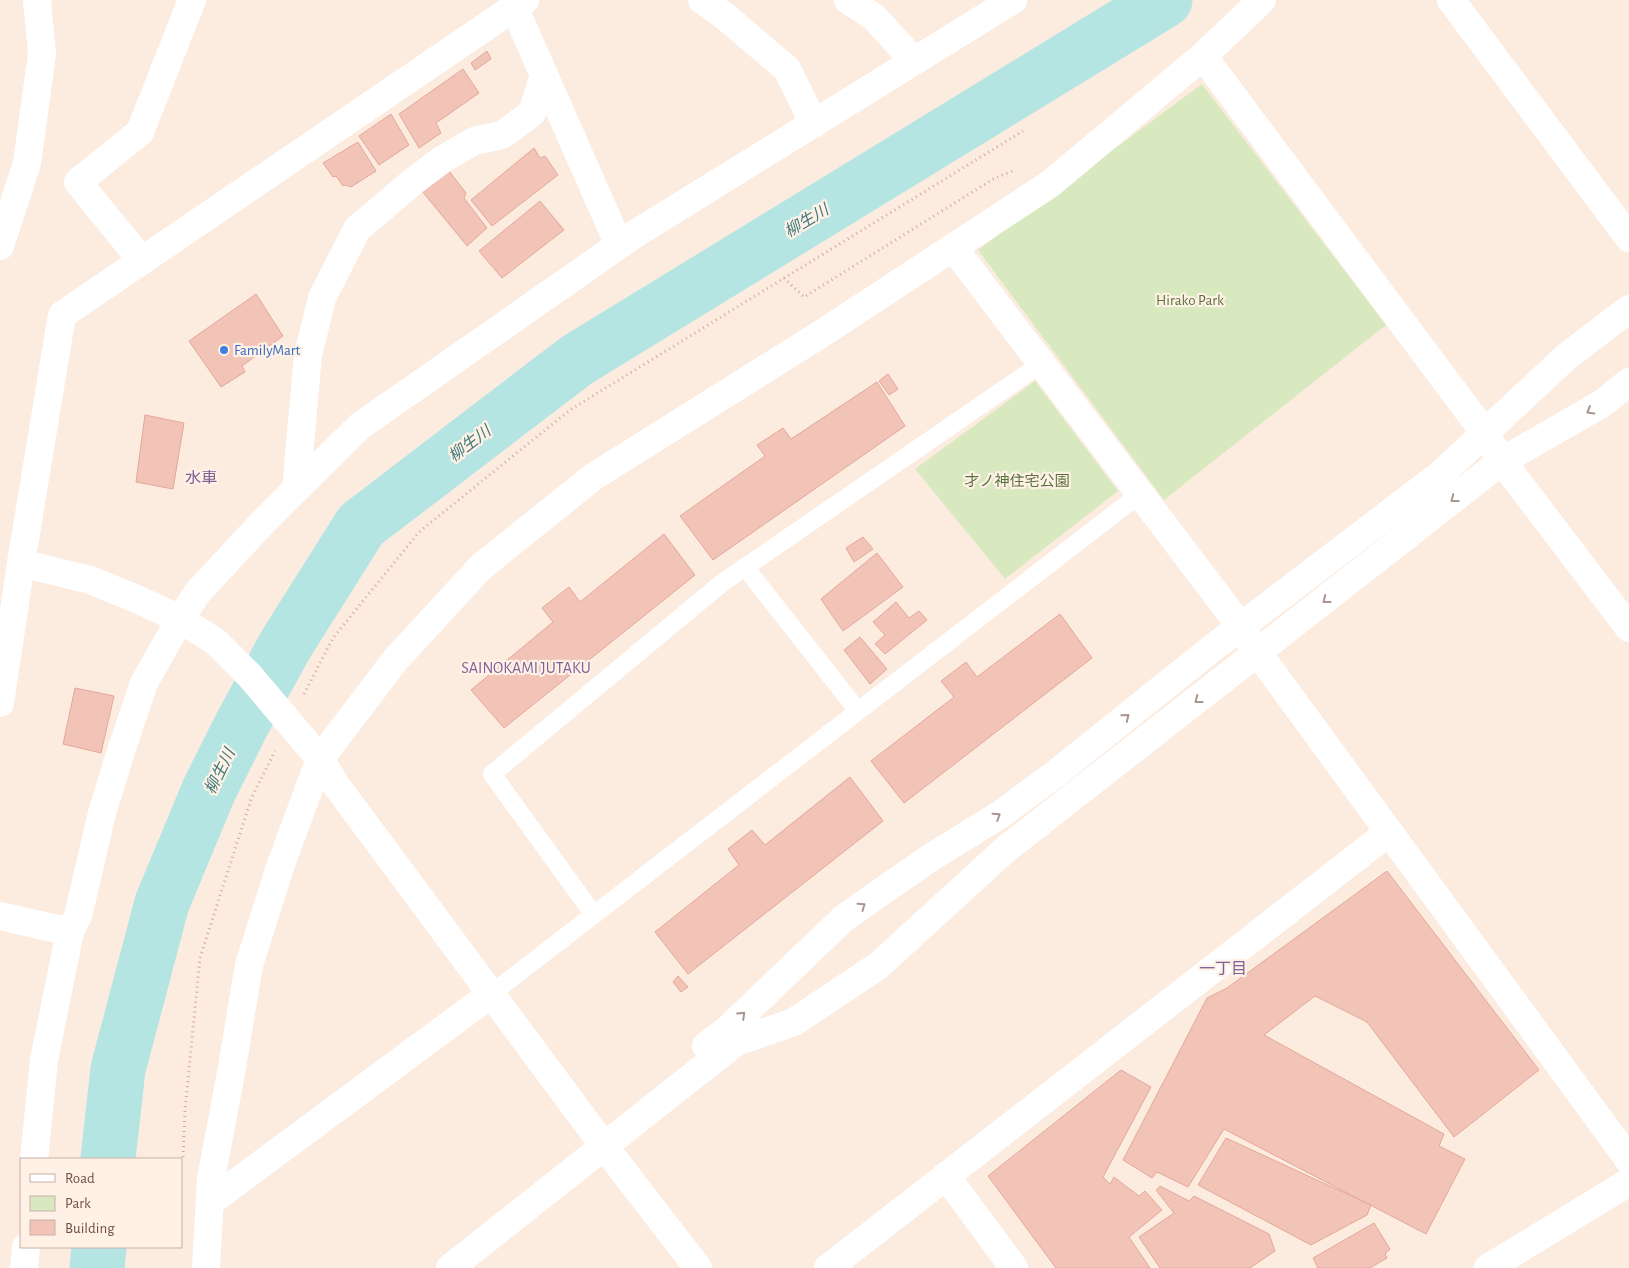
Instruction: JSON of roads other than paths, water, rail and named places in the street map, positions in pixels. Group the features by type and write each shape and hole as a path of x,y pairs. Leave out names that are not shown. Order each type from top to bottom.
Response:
{"street":[{"path":"0,246 27,163 42,54 37,0"},
{"path":"142,261 78,182 140,132 192,0"},
{"path":"702,0 727,18 787,69 814,124"},
{"path":"848,0 874,17 914,61"},
{"path":"34,1158 44,1060 70,932 78,916 102,812 144,684 183,621 198,592 264,521 360,426 619,245 1014,0"},
{"path":"206,1268 211,1179 249,965 280,867 320,759 396,659 481,567 593,477 821,334 1050,184 1203,56 1262,0"},
{"path":"1451,0 1629,238"},
{"path":"0,703 8,601 21,563 62,315 520,4 544,75 619,245"},
{"path":"1203,56 1484,432 1502,462 1629,628"},
{"path":"296,489 308,355 322,298 357,229 443,159 474,141 502,135 532,113 544,75"},
{"path":"953,247 1241,627 1258,653 1629,1160"},
{"path":"450,1268 728,1028 844,918 927,860 1001,814 1031,792 1241,627 1441,474 1566,357 1629,309"},
{"path":"599,1140 736,1042 794,1022 878,966 1006,849 1502,462 1603,404 1629,382"},
{"path":"21,563 90,580 183,621 216,642 250,676 320,759 336,785 599,1140 698,1268"},
{"path":"828,1268 1389,832"},
{"path":"0,916 70,932"},
{"path":"210,1202 491,994"},
{"path":"946,1176 1014,1268"},
{"path":"1488,1268 1629,1182"},
{"path":"24,1268 26,1248"}],"lane":[{"path":"594,914 492,774 722,583 1041,364"},
{"path":"491,994 1140,494"},
{"path":"745,567 858,711"}],"waterway":[{"name":"柳生川","path":"108,1158 118,1069 162,903 209,790 242,724 286,644 361,525 577,360 1165,0"},
{"name":"柳生川","path":"97,1268 99,1248"}],"place":[{"name":"FamilyMart","path":"224,350"}],"district":[{"name":"水車","path":"201,477"},
{"name":"SAINOKAMI JUTAKU","path":"526,667"},
{"name":"一丁目","path":"1223,968"}],"park label":[{"name":"Hirako Park","path":"1190,300"},
{"name":"才ノ神住宅公園","path":"1017,481"}]}
